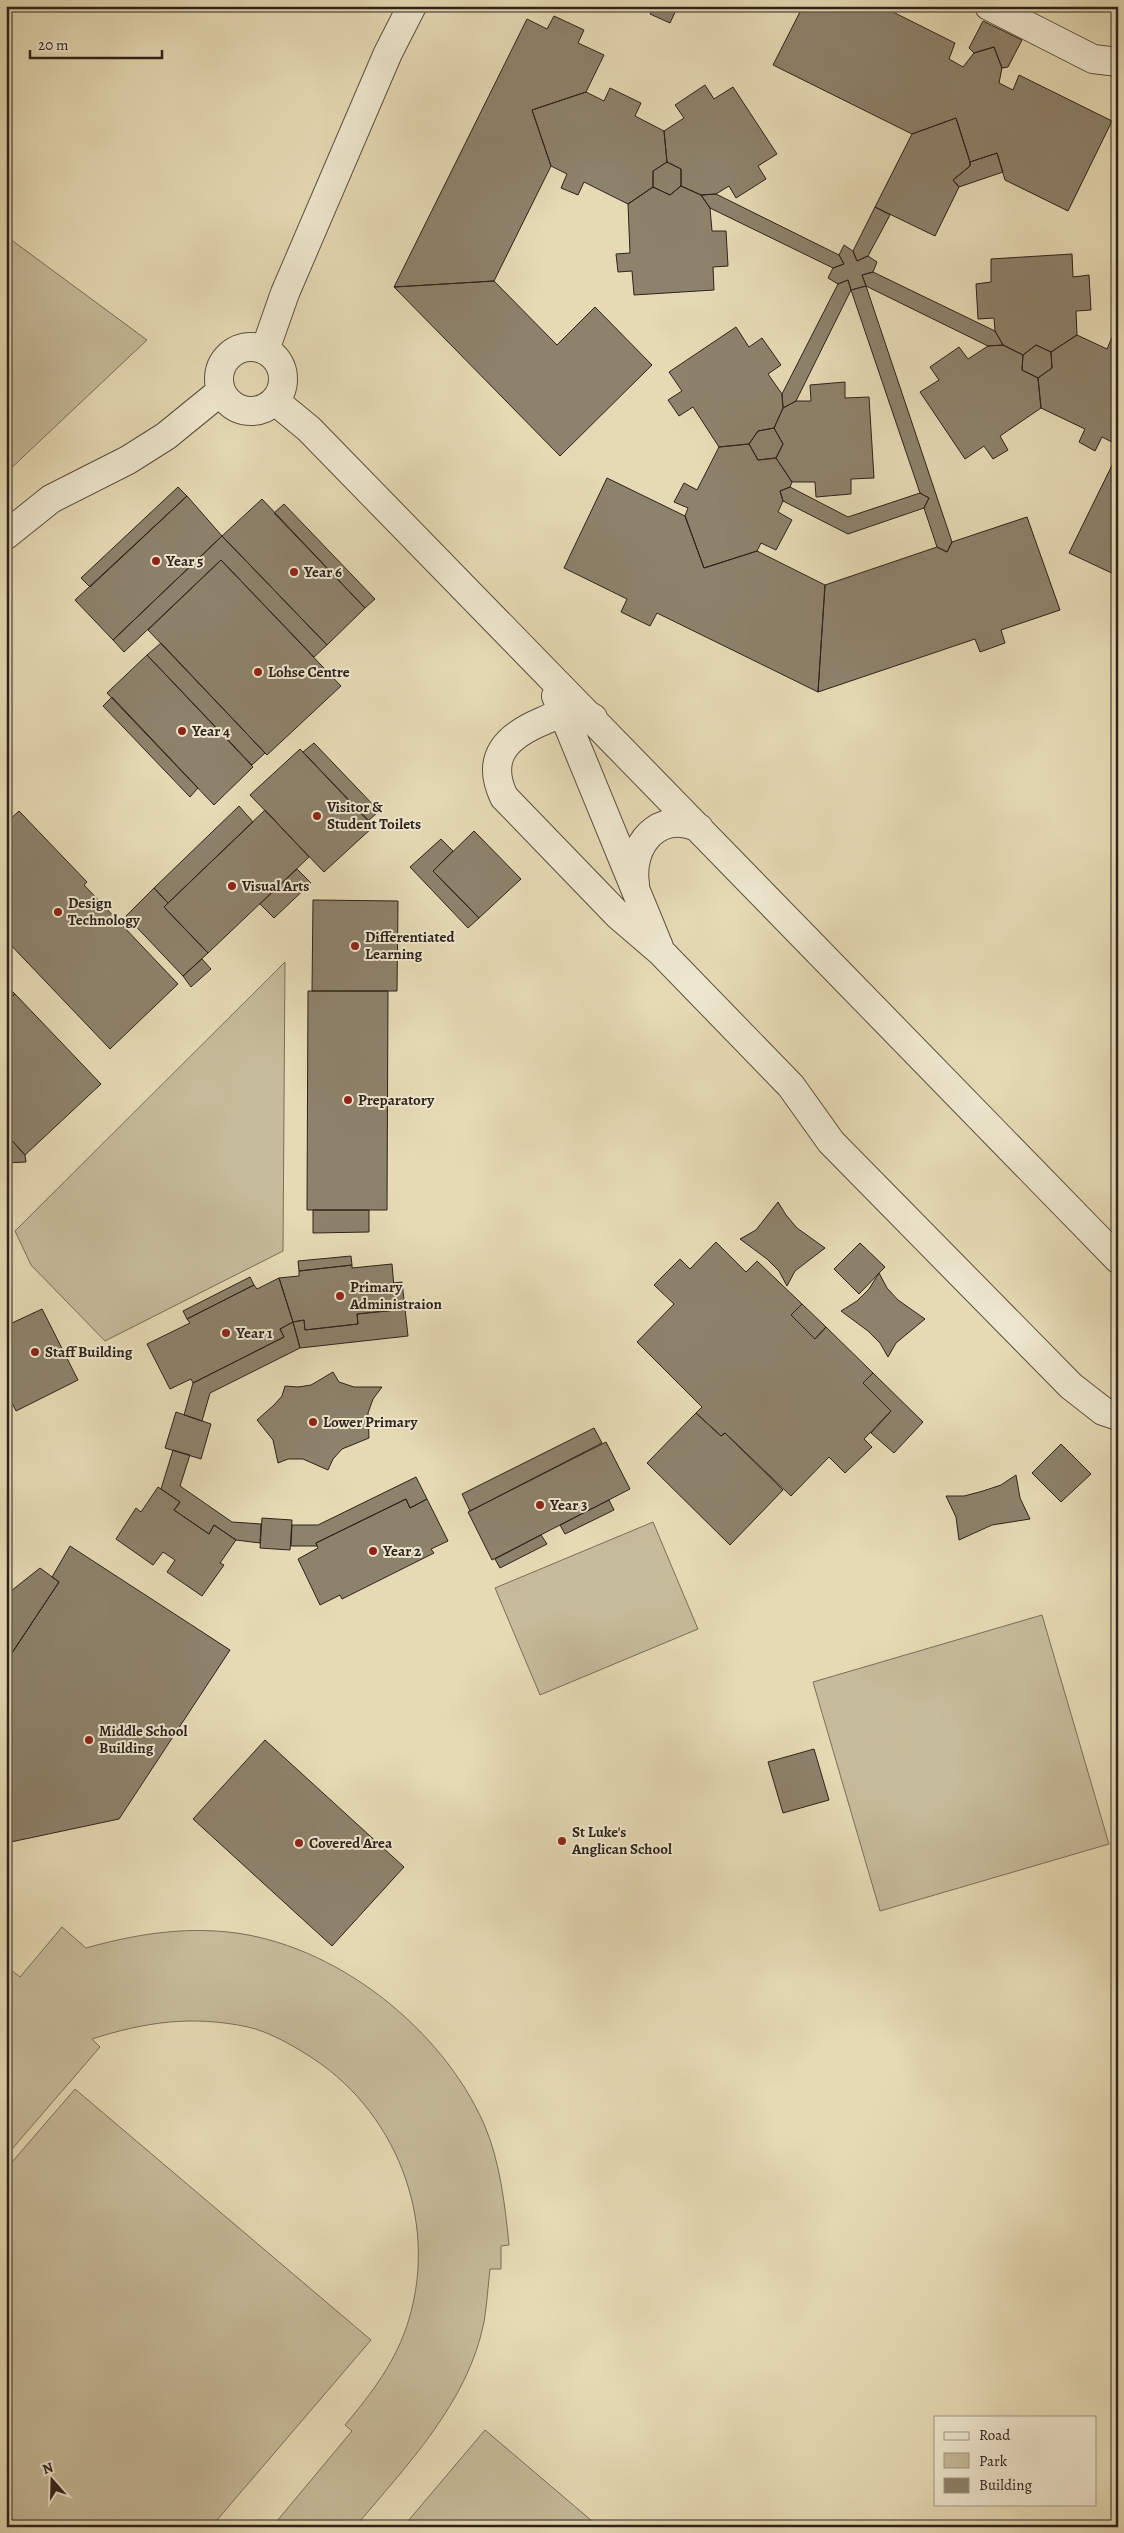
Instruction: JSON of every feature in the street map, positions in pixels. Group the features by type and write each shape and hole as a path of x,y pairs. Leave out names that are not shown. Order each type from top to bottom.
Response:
{"street":[{"path":"265,350 285,294 380,71 412,6"},
{"path":"989,6 1093,59 1118,62"},
{"path":"254,347 265,350 279,363 283,382 275,401 267,408 245,411 231,404 220,392 218,381 224,360 232,352 254,347"},
{"path":"6,535 51,498 128,460 166,436 220,392"},
{"path":"275,401 309,429 593,718 1118,1259"},
{"path":"545,670 660,951"},
{"path":"593,718 581,711 563,712 522,730 508,741 500,755 496,771 499,786 514,809 618,915 660,951 791,1086 831,1142 1071,1386 1103,1411 1118,1416"},
{"path":"636,893 633,872 634,859 647,838 668,823 679,821 699,828"}],"green space":[{"path":"6,236 147,340 6,473"},
{"path":"285,962 283,1251 105,1341 31,1265 15,1231"},
{"path":"653,1522 698,1629 540,1695 495,1588"},
{"path":"1042,1615 1109,1844 880,1911 813,1682"},
{"path":"62,1927 86,1948 156,1933 210,1931 268,1939 307,1953 344,1972 380,1996 412,2024 441,2055 465,2088 484,2124 498,2168 504,2199 509,2245 501,2246 501,2269 490,2269 484,2322 476,2352 464,2380 433,2432 355,2527 272,2527 352,2431 345,2425 365,2401 391,2362 409,2319 417,2281 418,2243 413,2205 402,2169 386,2135 364,2104 337,2077 306,2054 271,2035 256,2029 227,2023 207,2021 169,2022 131,2028 92,2039 100,2047 6,2156 6,1966 20,1977"},
{"path":"75,2089 371,2340 211,2527 6,2527 6,2169"},
{"path":"485,2430 599,2527 403,2527"}],"building":[{"path":"654,6 678,6 670,23 650,14"},
{"path":"803,6 881,6 955,43 949,59 963,67 974,53 994,47 1002,68 999,83 1013,90 1019,75 1112,121 1068,211 1005,180 997,153 970,162 956,118 912,134 773,65"},
{"path":"554,16 584,30 578,43 604,55 586,92 532,110 551,166 494,281 394,287 527,19 547,29"},
{"path":"983,21 1022,40 1008,67 1002,68 994,47 974,53 969,48"},
{"path":"705,85 714,99 733,87 777,154 758,166 766,179 736,198 729,186 716,194 701,195 681,186 681,169 667,162 664,131 684,118 675,105"},
{"path":"610,88 641,103 635,116 664,131 667,162 653,171 653,187 628,204 584,182 578,195 561,188 567,174 551,166 532,110 586,92 604,101"},
{"path":"956,118 970,166 953,180 959,187 935,236 875,207 912,134"},
{"path":"997,153 1003,172 959,187 953,180 970,166 970,162"},
{"path":"667,162 681,169 681,186 670,195 653,187 653,171"},
{"path":"681,186 701,195 710,208 712,231 726,231 728,266 713,267 714,290 634,295 632,271 618,272 616,254 630,253 628,204 653,187 670,195"},
{"path":"716,194 839,255 844,264 833,268 710,208 701,195"},
{"path":"875,207 890,215 868,256 857,261 853,251"},
{"path":"844,245 853,251 857,261 868,256 877,262 873,272 862,275 866,286 851,290 848,280 838,284 828,278 833,268 844,264 839,255"},
{"path":"1072,254 1073,277 1089,275 1091,310 1076,311 1077,335 1051,352 1036,345 1023,355 1003,345 995,331 994,318 978,319 976,284 991,282 991,259"},
{"path":"873,272 995,331 1003,345 988,346 866,286 862,275"},
{"path":"848,280 851,290 796,401 783,408 782,394 838,284"},
{"path":"494,281 557,345 595,307 652,365 560,456 394,287"},
{"path":"866,286 952,542 947,552 937,547 924,508 929,498 920,493 851,290"},
{"path":"736,327 749,347 762,338 781,365 768,374 782,394 783,408 774,428 758,431 749,444 719,447 693,407 679,416 668,400 682,391 669,372"},
{"path":"1077,335 1107,349 1113,335 1118,338 1118,445 1102,437 1095,451 1079,442 1085,429 1041,408 1038,378 1052,368 1051,352"},
{"path":"1003,345 1023,355 1022,370 1038,378 1041,408 1000,436 1008,450 993,459 984,446 965,459 920,392 939,380 930,367 959,347 968,359 988,346"},
{"path":"1036,345 1051,352 1052,368 1038,378 1022,370 1023,355"},
{"path":"845,382 845,398 869,397 874,478 851,479 851,494 816,497 815,482 792,482 776,458 783,444 774,428 783,408 796,401 811,401 810,385"},
{"path":"774,428 783,444 776,458 758,460 749,444 758,431"},
{"path":"749,444 758,460 776,458 792,482 790,487 780,491 783,501 778,512 792,520 776,550 761,543 757,551 704,568 685,516 688,508 674,502 684,483 697,490 719,447"},
{"path":"1118,453 1118,576 1069,553"},
{"path":"607,478 685,516 704,568 757,551 825,585 818,692 657,613 650,626 621,612 627,599 564,568"},
{"path":"178,487 187,496 90,587 81,578"},
{"path":"790,487 848,517 920,493 929,498 924,508 848,534 783,501 780,491"},
{"name":"Year 5","path":"187,496 222,536 113,640 75,600"},
{"name":"Year 6","path":"262,499 365,608 327,645 222,536"},
{"path":"284,504 375,599 365,608 274,513"},
{"path":"1027,517 1060,610 1001,630 1005,643 980,652 975,639 818,692 825,585 937,547 947,552 952,542"},
{"path":"222,536 327,645 314,657 221,560 124,652 113,640"},
{"name":"Lohse Centre","path":"221,560 341,686 267,755 148,630"},
{"path":"161,643 265,753 252,765 147,655"},
{"name":"Year 4","path":"147,655 253,767 214,805 107,693"},
{"path":"112,697 198,788 190,797 103,706"},
{"path":"314,743 379,811 368,821 303,752"},
{"name":"Visitor & Student Toilets","path":"300,749 374,826 324,872 250,795"},
{"path":"239,806 253,822 168,903 154,888"},
{"name":"Visual Arts","path":"265,810 309,857 208,953 164,907"},
{"name":"Design Technology","path":"19,811 87,882 84,885 178,984 110,1049 6,940 6,823"},
{"path":"474,831 521,879 479,918 433,871"},
{"path":"441,839 453,851 433,871 479,918 468,928 410,867"},
{"path":"297,869 311,883 274,918 260,904"},
{"path":"154,888 168,903 164,907 208,953 183,976 126,916"},
{"name":"Differentiated Learning","path":"313,900 398,901 397,991 312,991"},
{"path":"202,959 211,969 191,987 183,976"},
{"path":"6,985 15,994 6,1002"},
{"name":"Preparatory","path":"308,991 388,991 387,1210 307,1210"},
{"path":"15,994 101,1084 25,1155 6,1134 6,1002"},
{"path":"6,1134 25,1155 26,1162 6,1163"},
{"path":"778,1202 797,1228 825,1248 795,1271 787,1286 779,1271 767,1259 740,1239 756,1230"},
{"path":"313,1210 369,1210 369,1232 313,1233"},
{"path":"716,1242 746,1272 757,1261 802,1304 791,1315 815,1339 826,1327 873,1373 863,1383 891,1411 864,1439 872,1447 845,1473 829,1457 791,1496 725,1433 721,1436 696,1413 702,1407 637,1342 674,1304 654,1285 680,1259 690,1269"},
{"path":"860,1243 885,1267 859,1294 834,1269"},
{"path":"351,1256 352,1265 299,1271 298,1261"},
{"name":"Primary Administraion","path":"392,1264 396,1310 357,1314 358,1324 305,1330 304,1320 293,1322 279,1278 299,1276 299,1271 352,1265 352,1268"},
{"path":"879,1273 887,1288 898,1300 925,1319 896,1343 888,1357 880,1343 868,1331 841,1311 857,1301 869,1289"},
{"path":"250,1277 254,1285 187,1319 183,1311"},
{"name":"Year 1","path":"279,1278 293,1322 280,1329 284,1337 193,1383 191,1379 170,1389 147,1344 190,1323 187,1319 254,1285 257,1289"},
{"path":"402,1282 408,1336 300,1348 293,1322 304,1320 305,1330 358,1324 357,1314 396,1310 393,1283"},
{"path":"802,1304 826,1327 815,1339 791,1315"},
{"name":"Staff Building","path":"42,1309 78,1380 16,1411 11,1401 6,1403 6,1312 12,1323"},
{"path":"293,1322 300,1348 210,1393 202,1421 184,1415 193,1383 284,1337 280,1329"},
{"name":"Lower Primary","path":"333,1372 339,1382 354,1387 382,1387 373,1399 368,1413 369,1438 342,1449 333,1459 328,1470 303,1459 288,1459 278,1463 273,1440 257,1420 282,1396 285,1386 311,1385"},
{"path":"873,1373 923,1422 894,1453 871,1433 891,1411 863,1383"},
{"path":"176,1412 211,1424 201,1459 165,1448"},
{"path":"696,1413 721,1436 725,1433 783,1490 730,1545 647,1463"},
{"path":"594,1428 602,1443 470,1511 462,1494"},
{"name":"Year 3","path":"606,1442 630,1489 492,1560 468,1512"},
{"path":"1061,1444 1091,1474 1061,1502 1032,1473"},
{"path":"173,1450 190,1455 180,1486 232,1522 261,1524 260,1543 236,1540 214,1525 209,1534 174,1510 180,1502 161,1489"},
{"path":"1016,1475 1020,1498 1030,1519 992,1525 959,1540 956,1517 946,1496 964,1496 983,1491 1001,1485"},
{"path":"416,1477 427,1499 410,1508 406,1499 316,1543 317,1546 291,1546 292,1525 318,1525"},
{"path":"158,1487 180,1502 174,1510 209,1534 214,1525 236,1540 220,1563 224,1565 202,1596 167,1572 175,1560 163,1552 153,1565 116,1539 136,1508 141,1512"},
{"name":"Year 2","path":"406,1499 410,1508 427,1499 448,1541 431,1549 434,1553 342,1599 340,1595 320,1605 298,1559 318,1548 316,1543"},
{"path":"609,1500 614,1510 565,1534 560,1525"},
{"path":"262,1518 292,1520 290,1550 260,1548"},
{"path":"541,1535 547,1544 500,1568 495,1559"},
{"name":"Middle School Building","path":"70,1546 230,1650 119,1819 6,1843 6,1662 59,1582 52,1577"},
{"path":"40,1568 59,1582 6,1662 6,1595"},
{"name":"Covered Area","path":"265,1740 404,1867 332,1946 193,1819"},
{"path":"814,1749 829,1800 783,1813 768,1762"}],"place":[{"name":"Year 5","path":"156,561"},
{"name":"Year 6","path":"294,572"},
{"name":"Lohse Centre","path":"258,672"},
{"name":"Year 4","path":"182,731"},
{"name":"Visitor & Student Toilets","path":"317,816"},
{"name":"Visual Arts","path":"232,886"},
{"name":"Design Technology","path":"58,912"},
{"name":"Differentiated Learning","path":"355,946"},
{"name":"Preparatory","path":"348,1100"},
{"name":"Primary Administraion","path":"340,1296"},
{"name":"Year 1","path":"226,1333"},
{"name":"Staff Building","path":"35,1352"},
{"name":"Lower Primary","path":"313,1422"},
{"name":"Year 3","path":"540,1505"},
{"name":"Year 2","path":"373,1551"},
{"name":"Middle School Building","path":"89,1740"},
{"name":"St Luke's Anglican School","path":"562,1841"},
{"name":"Covered Area","path":"299,1843"}]}
